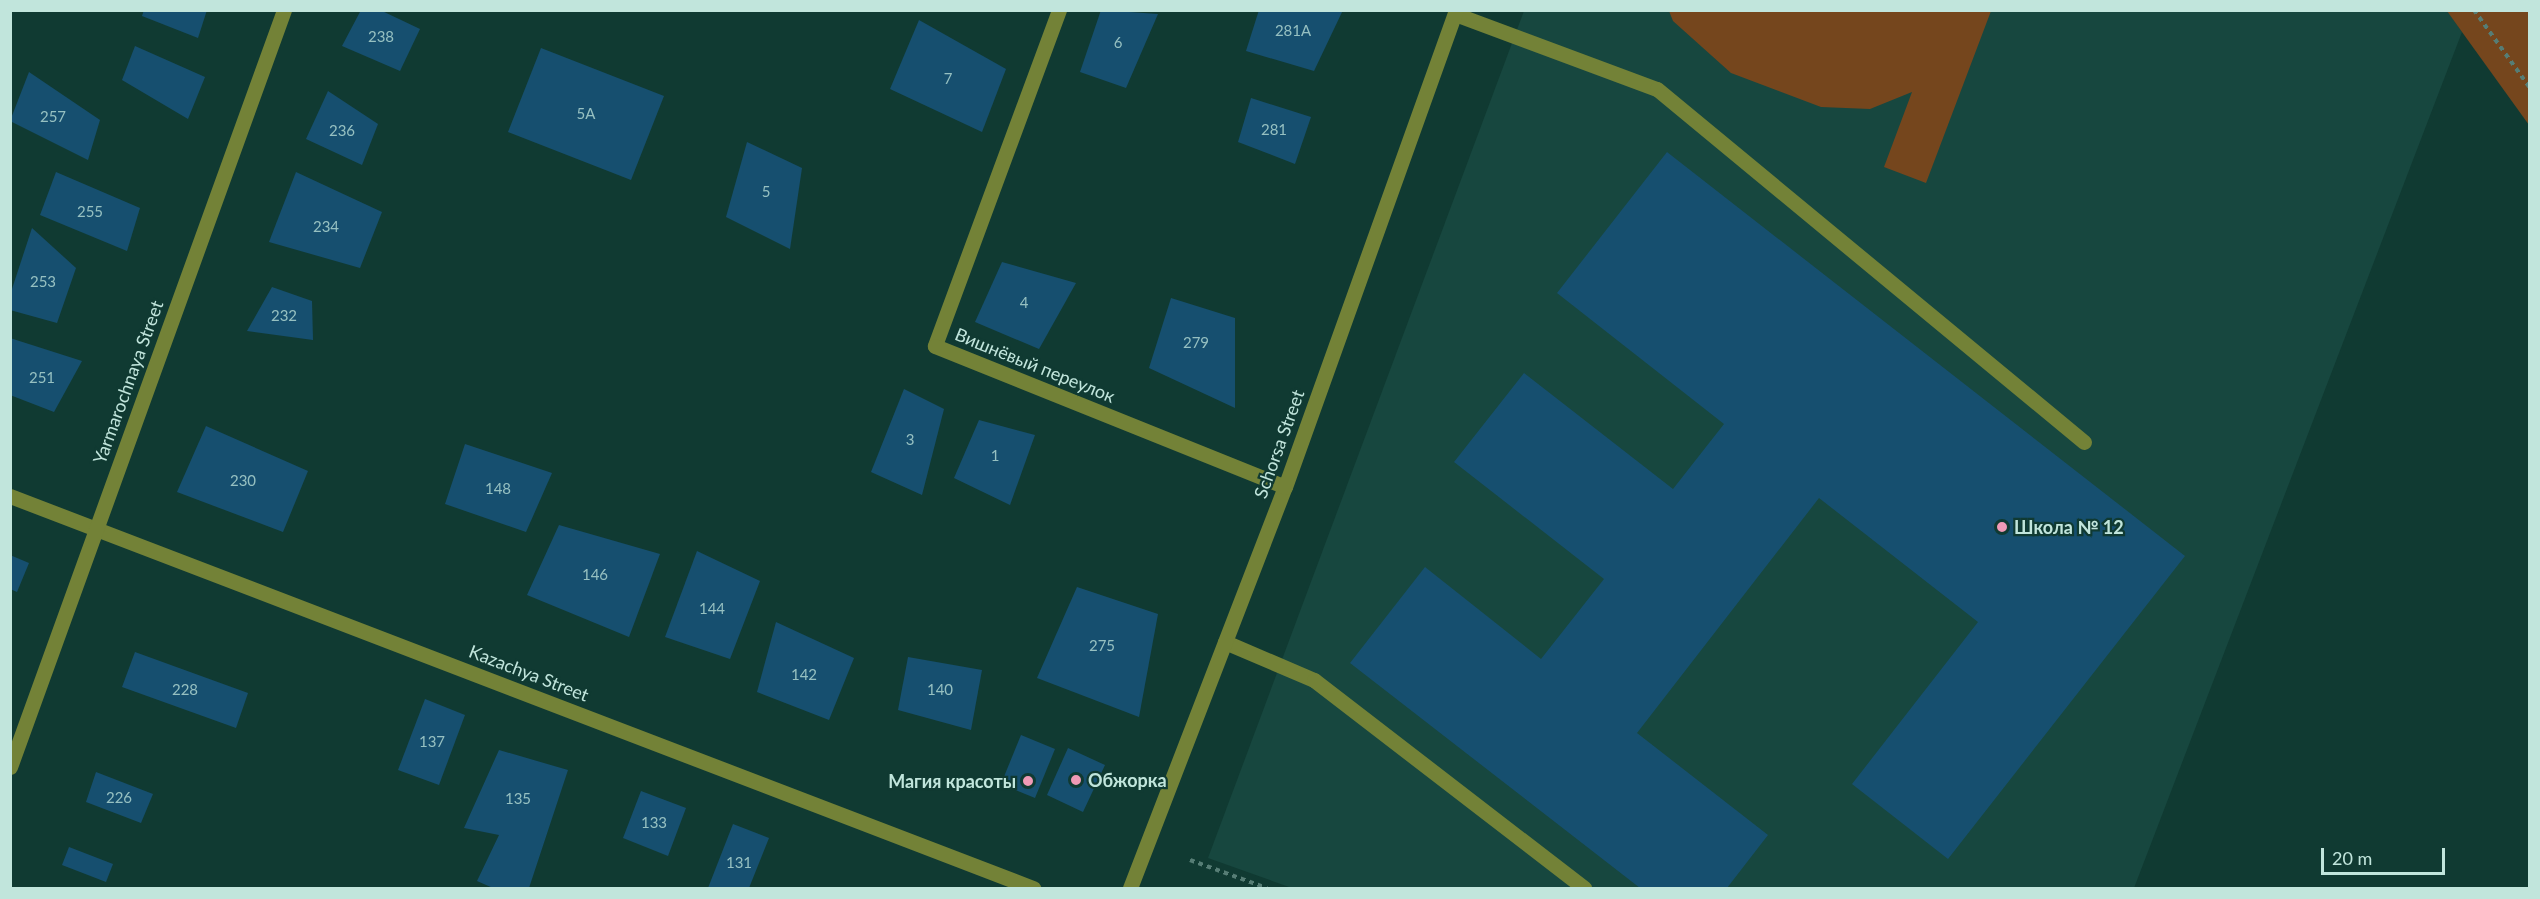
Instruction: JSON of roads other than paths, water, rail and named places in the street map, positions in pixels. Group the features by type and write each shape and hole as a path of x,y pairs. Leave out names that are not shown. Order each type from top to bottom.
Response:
{"street":[{"name":"Yarmarochnaya Street","path":"10,767 284,10"},
{"name":"Вишнёвый переулок","path":"1059,10 935,346 1285,487"},
{"name":"Schorsa Street","path":"1130,888 1285,487 1456,12"},
{"path":"1456,12 1657,89 2084,442"},
{"name":"Kazachya Street","path":"10,496 1033,888"},
{"path":"1225,642 1314,680 1584,888"}],"place":[{"name":"Школа № 12","path":"2002,527"},
{"name":"Обжорка","path":"1076,780"},
{"name":"Магия красоты","path":"1028,781"}]}
